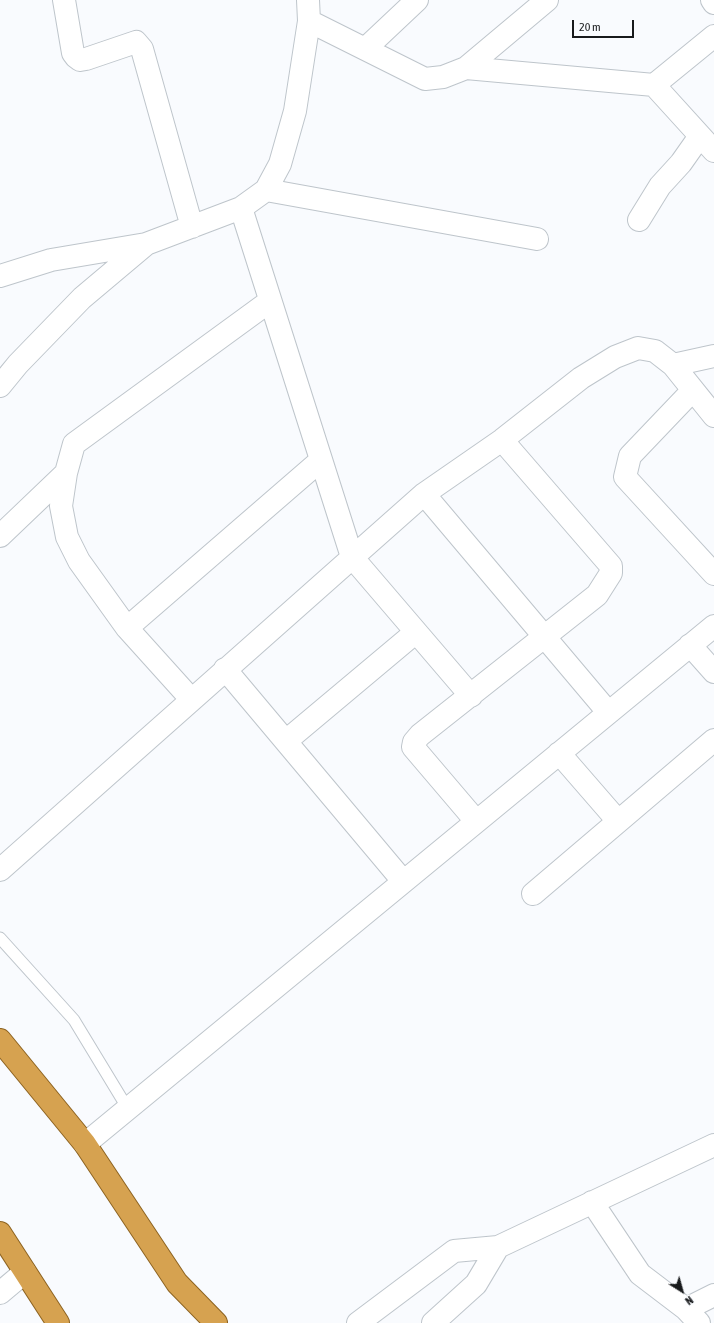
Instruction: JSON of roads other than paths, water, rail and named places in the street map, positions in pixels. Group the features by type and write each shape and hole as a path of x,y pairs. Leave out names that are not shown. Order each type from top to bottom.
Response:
{"highway":[{"path":"0,1040 85,1144 177,1283 216,1323"},
{"path":"0,1233 58,1323"}],"street":[{"path":"64,0 73,53 80,60 136,42 142,48 192,227"},
{"path":"365,49 417,0"},
{"path":"0,276 51,260 146,244 241,208 266,190 280,164 294,111 308,10 365,49 425,80 443,77 466,68 547,0"},
{"path":"654,85 714,36"},
{"path":"466,68 654,85 707,143 681,163 660,186 639,220"},
{"path":"266,190 537,239"},
{"path":"241,208 352,557 471,696"},
{"path":"0,386 18,364 82,298 146,244"},
{"path":"191,699 127,628 79,561 67,536 61,506 66,473 74,444 270,301"},
{"path":"0,870 191,699 424,494 502,440 581,378 615,357 638,348 655,351 673,365 714,416"},
{"path":"673,365 714,356"},
{"path":"693,390 630,456 625,477 714,574"},
{"path":"476,821 413,747 414,742 420,735 597,595 611,574 611,566 502,440"},
{"path":"127,628 321,460"},
{"path":"0,536 66,473"},
{"path":"424,494 608,712"},
{"path":"85,1144 714,626"},
{"path":"286,741 416,632"},
{"path":"690,645 714,672"},
{"path":"225,669 403,881"},
{"path":"533,894 714,740"},
{"path":"559,753 618,821"},
{"path":"358,1323 454,1251 498,1247 714,1145"},
{"path":"592,1202 640,1274 692,1316 714,1295"},
{"path":"433,1323 476,1284 498,1247"},
{"path":"0,1294 25,1272"}],"lane":[{"path":"0,938 74,1020 128,1109"}]}
